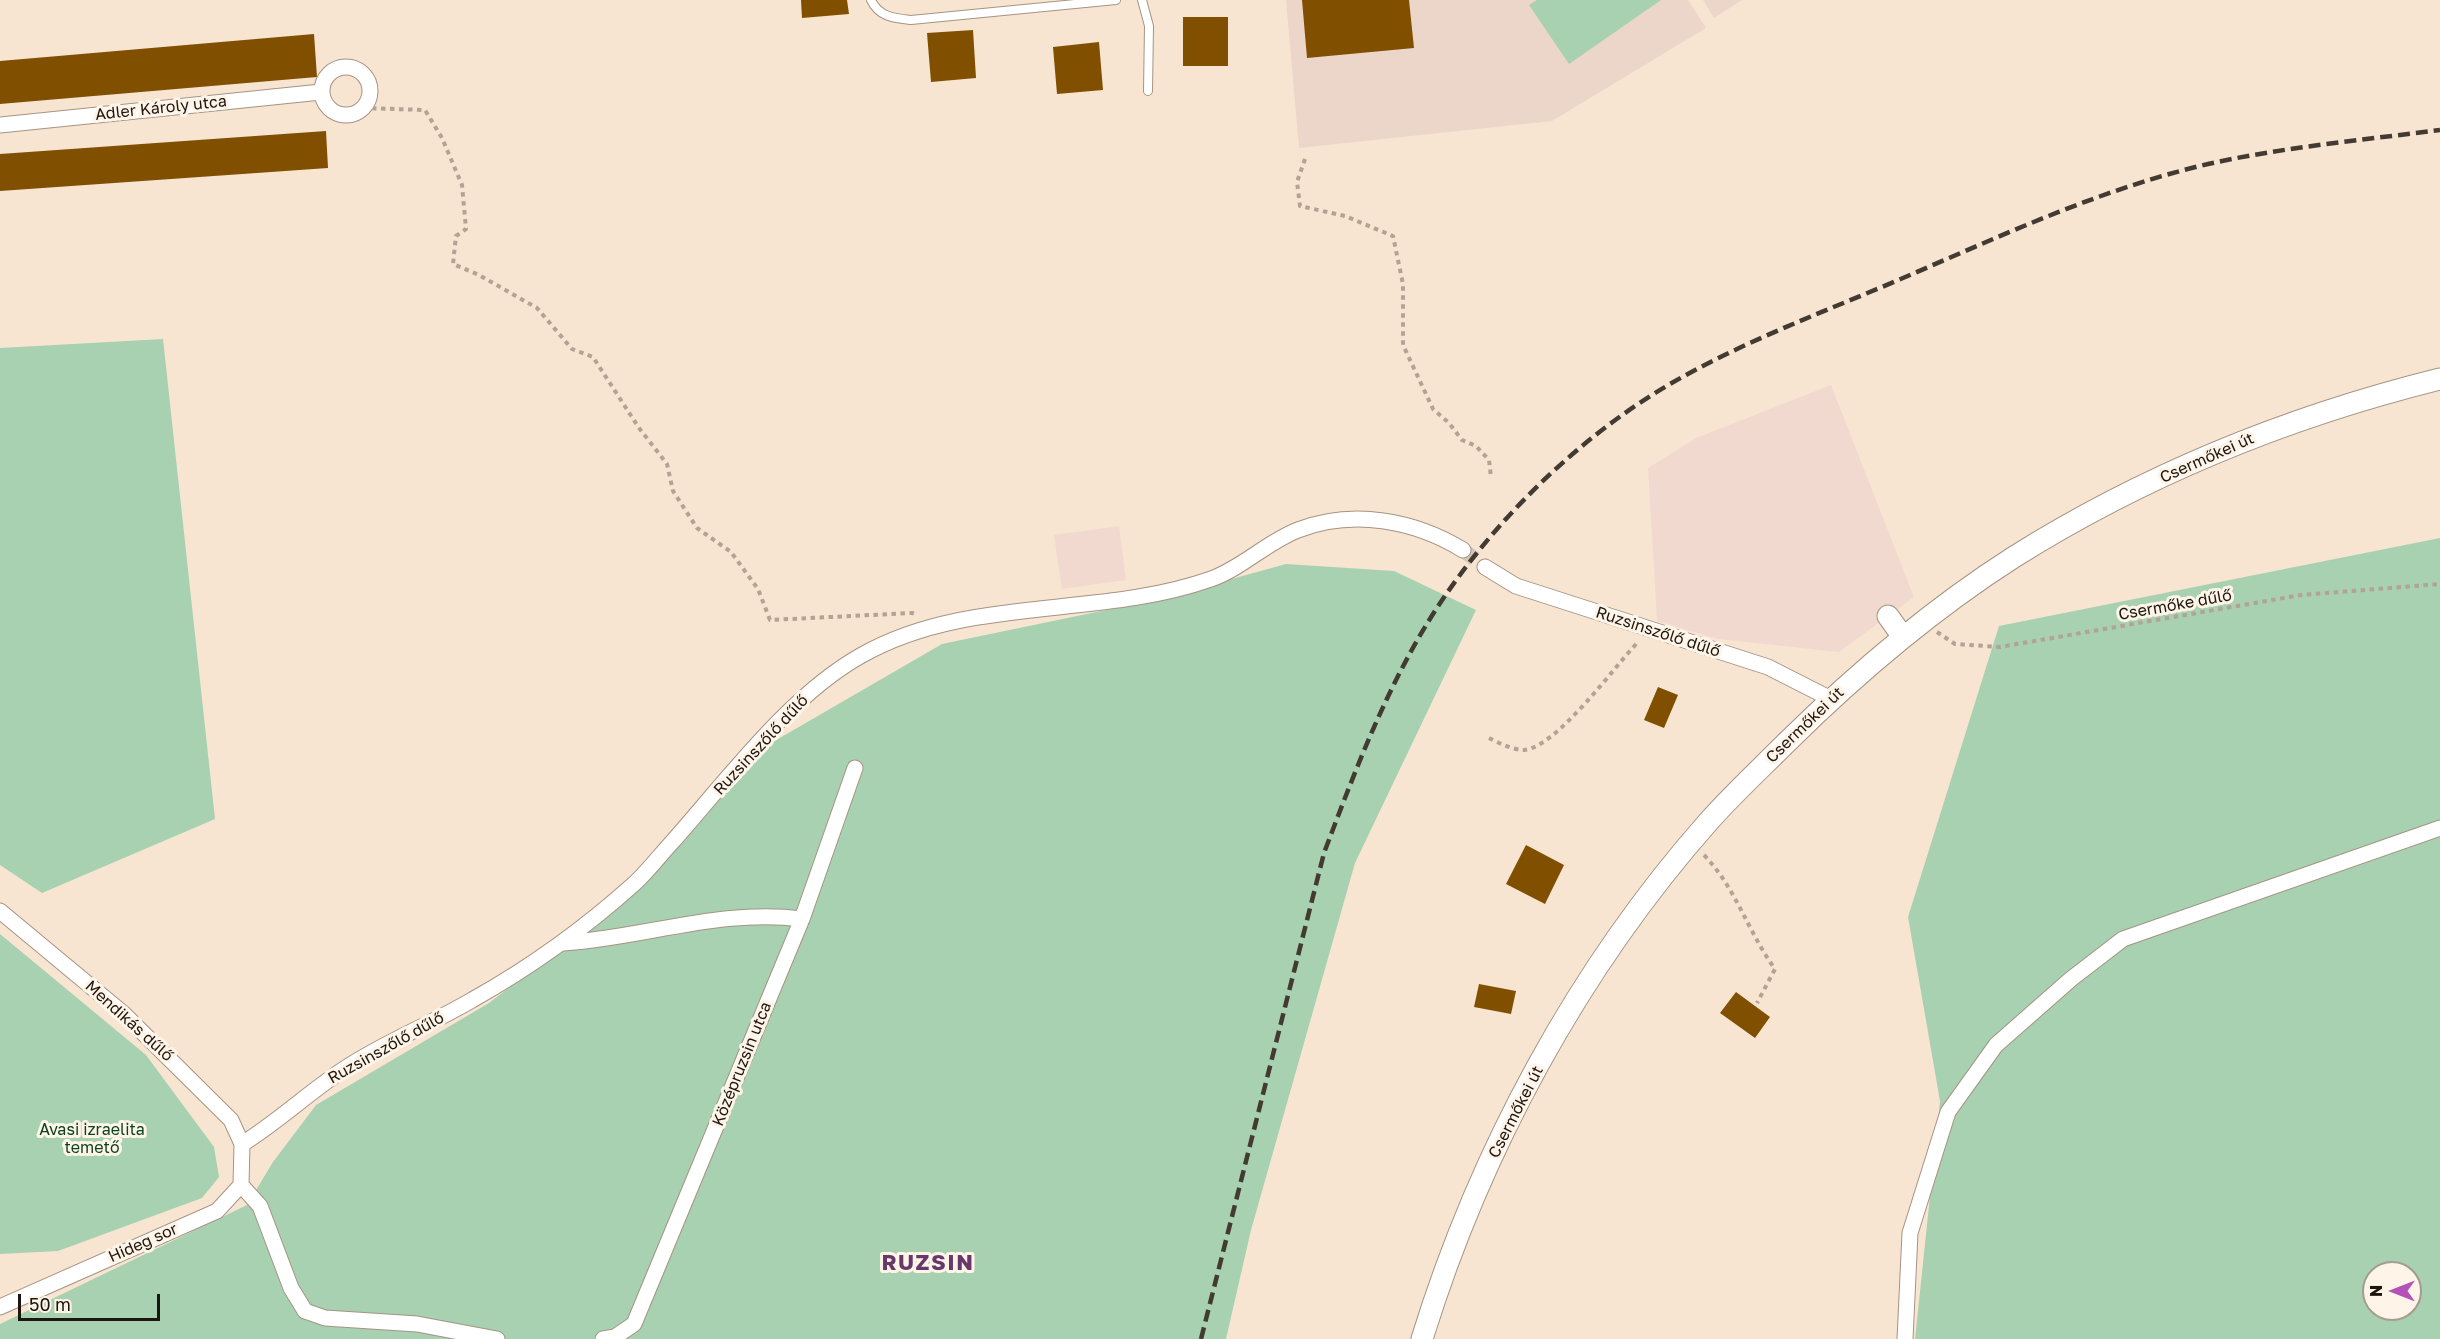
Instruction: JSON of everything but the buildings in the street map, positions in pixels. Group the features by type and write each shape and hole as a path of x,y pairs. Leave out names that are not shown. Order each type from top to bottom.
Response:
{"main road":[{"name":"Csermőkei út","path":"1422,1339 1438,1286 1476,1191 1520,1099 1582,993 1652,891 1691,842 1733,795 1831,699 1921,622 2013,558 2087,515 2163,477 2303,418 2440,379"},
{"path":"1888,616 1903,638"}],"street":[{"path":"346,67 354,68 366,78 370,93 363,108 349,116 333,112 323,100 321,92 322,85 331,72 346,67"},
{"name":"Adler Károly utca","path":"0,125 321,92"},
{"name":"Ruzsinszőlő dűlő","path":"242,1144 272,1126 314,1090 354,1063 473,1000 564,942 638,880 798,702 860,655 904,635 944,624 1143,596 1213,579 1298,530 1340,520 1392,520 1443,537 1463,550"},
{"name":"Ruzsinszőlő dűlő","path":"1485,567 1516,586 1768,668 1831,699"},
{"name":"Középruzsin utca","path":"603,1339 615,1337 634,1324 802,919 855,768"},
{"path":"1905,1339 1910,1233 1948,1112 1996,1045 2071,979 2123,939 2440,828"},
{"name":"Mendikás dűlő","path":"0,911 124,1014 186,1073 231,1120 242,1144"},
{"path":"564,942 591,941 649,928 771,915 802,919"},
{"path":"242,1144 241,1185 260,1206 291,1288 305,1311 325,1318 417,1324 497,1339"},
{"name":"Hideg sor","path":"0,1307 217,1210 241,1185"}],"lane":[{"path":"871,0 875,9 889,17 911,20 1116,0"},
{"path":"1142,0 1149,26 1148,91"}],"path":[{"path":"363,108 425,110 442,138 462,185 466,229 456,236 453,264 479,275 537,308 572,350 593,357 639,428 667,464 673,491 697,528 731,552 758,589 770,620 912,613 944,624"},
{"path":"1305,159 1297,182 1300,206 1345,216 1393,236 1403,284 1403,345 1433,409 1449,423 1462,440 1476,446 1489,460 1491,477"},
{"name":"Csermőke dűlő","path":"1921,622 1955,644 2000,647 2301,595 2440,584"},
{"path":"1489,738 1503,745 1524,750 1548,740 1651,629"},
{"path":"1691,842 1719,871 1741,905 1760,949 1775,969 1757,1003"}],"shaded area":[{"path":"1286,0 1688,0 1706,28 1552,121 1299,148"},
{"path":"1703,0 1742,0 1714,18"},
{"path":"1831,385 1914,597 1839,652 1718,639 1657,621 1648,468 1696,438"},
{"path":"1119,526 1126,580 1062,589 1054,535"}],"green space":[{"path":"1537,0 1661,0 1569,64 1529,5"},
{"path":"163,339 215,819 42,893 0,865 0,348"},
{"path":"2440,538 2440,1339 1915,1339 1940,1101 1908,917 1999,626"},
{"path":"1286,564 1394,571 1476,610 1355,863 1251,1230 1226,1339 0,1339 0,1324 247,1205 273,1162 316,1105 489,1003 641,887 747,757 942,644 1159,599"},
{"name":"Avasi izraelita temető","path":"0,934 146,1055 214,1147 219,1177 202,1198 58,1251 0,1254"}],"tunnel":[{"path":"1463,550 1485,567"}],"railway":[{"path":"1201,1339 1324,853 1363,754 1408,657 1431,617 1458,578 1521,503 1592,438 1631,409 1698,368 1785,328 2053,214 2129,186 2208,164 2295,148 2440,130"}],"district":[{"name":"RUZSIN","path":"928,1263"}]}
